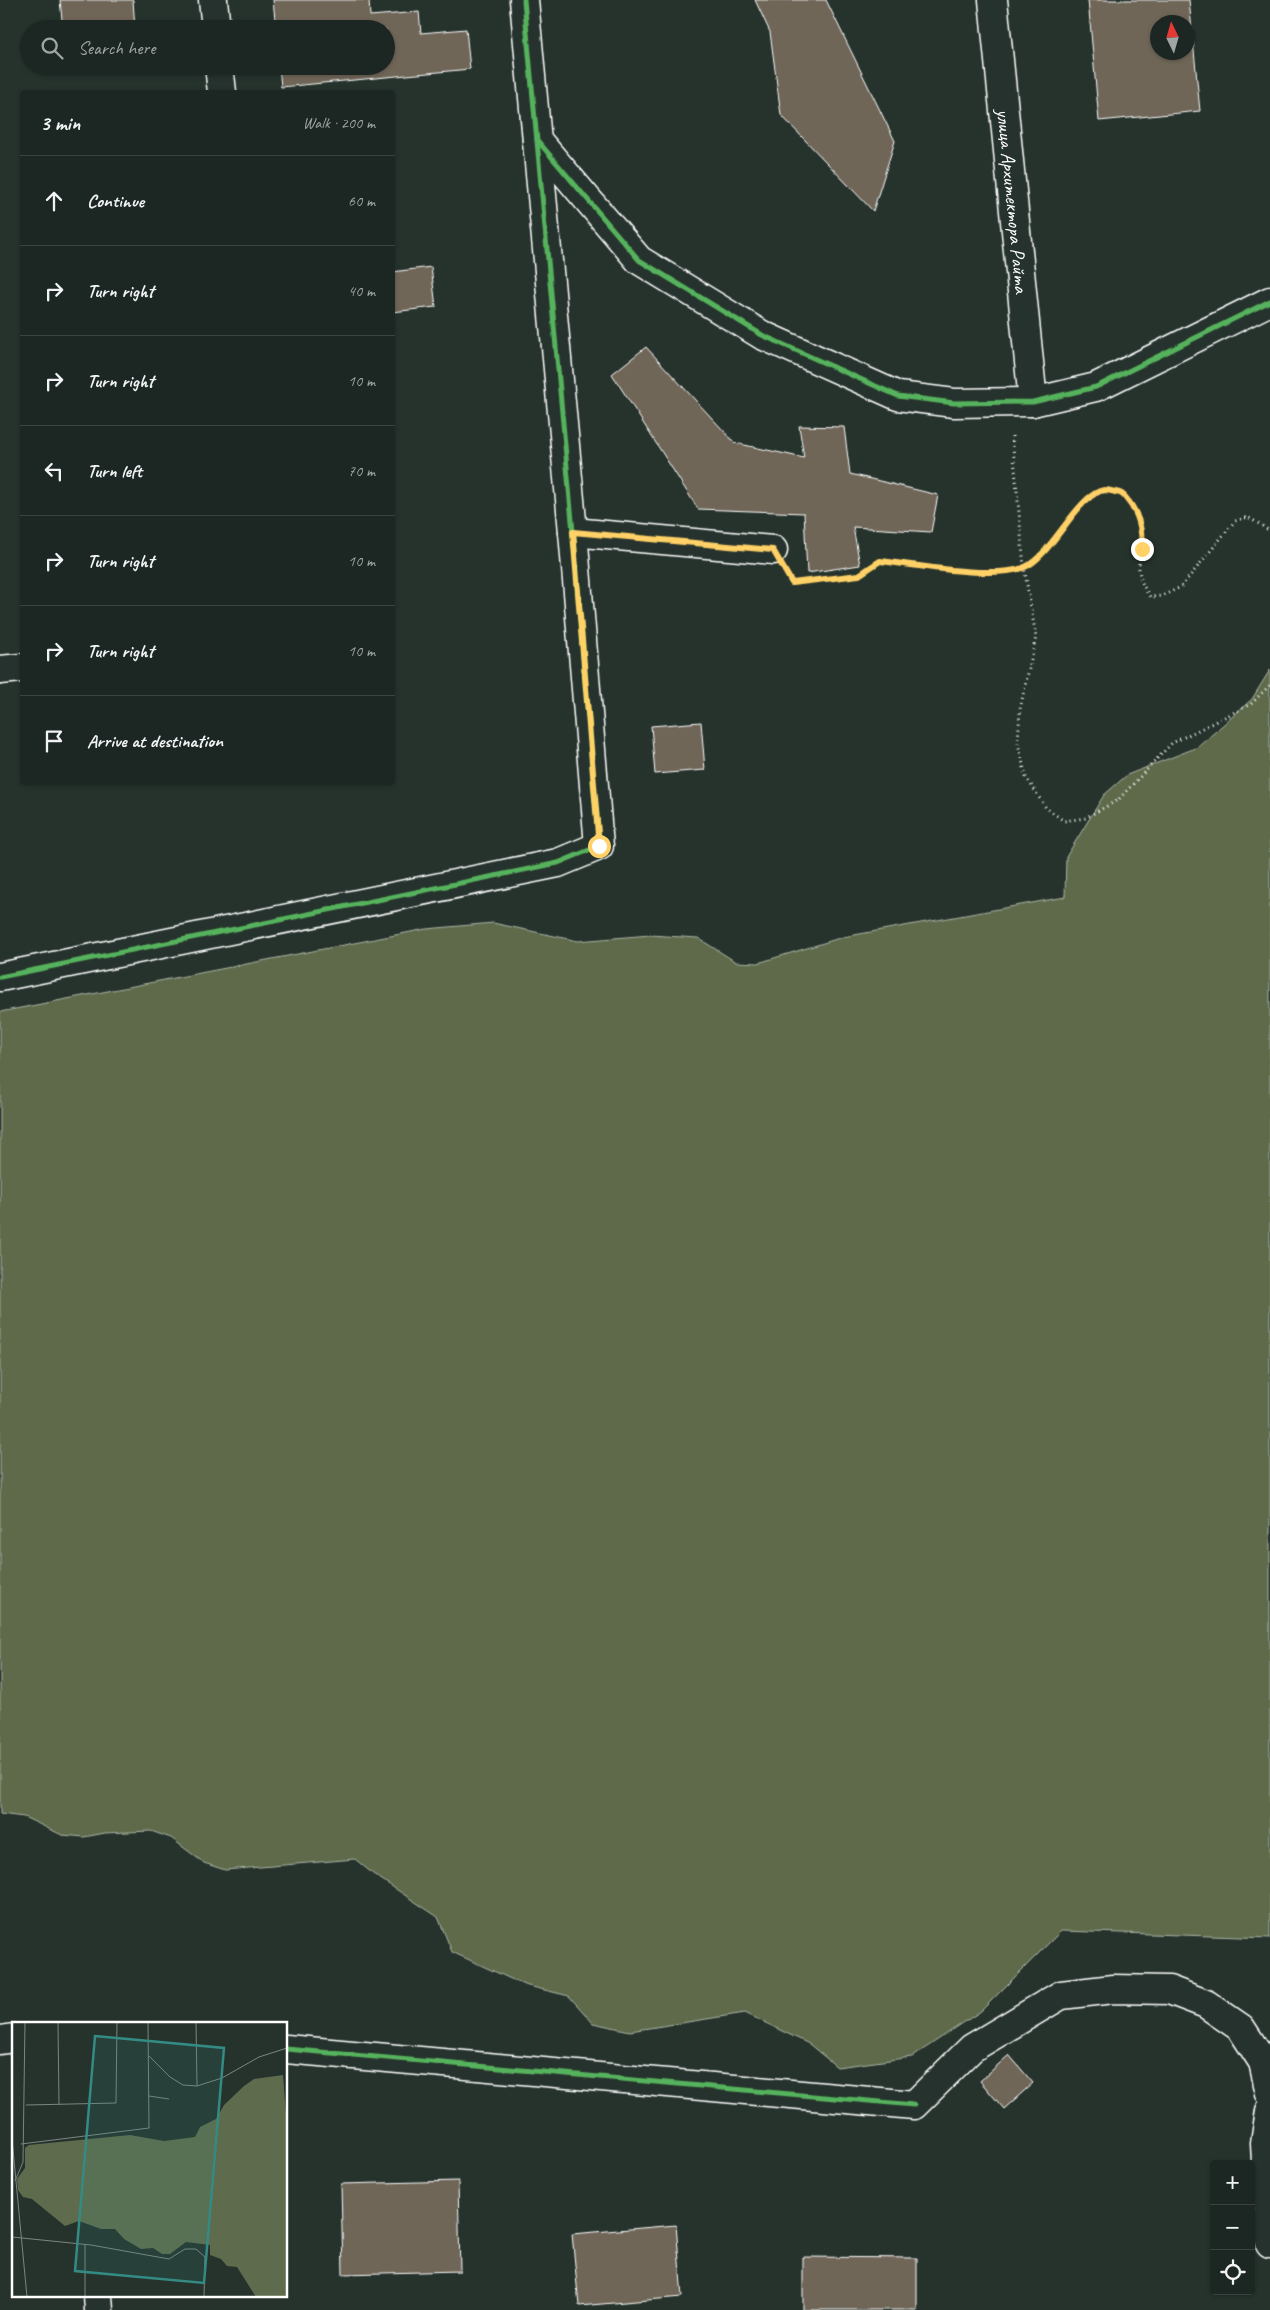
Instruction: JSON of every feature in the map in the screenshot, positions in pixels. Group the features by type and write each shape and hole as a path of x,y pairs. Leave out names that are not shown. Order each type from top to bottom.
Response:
{"street":[{"path":"213,0 215,20"},
{"path":"0,977 558,863 599,846 573,532 524,0"},
{"name":"улица Архитектора Райта","path":"993,0 1021,402"},
{"path":"220,75 222,90"},
{"path":"537,140 640,260 762,335 898,396 954,403 1021,402 1096,387 1270,300"},
{"path":"573,532 773,550"},
{"path":"0,670 20,668"},
{"path":"288,2049 914,2105 972,2048 1061,1995 1113,1989 1169,1990 1206,2004 1240,2028 1264,2062 1270,2093"},
{"path":"1270,2111 1265,2143 1270,2244"}],"path":[{"path":"1021,402 1024,567 1036,637 1020,709 1018,743 1026,777 1046,808 1064,821 1085,818 1118,800 1172,743 1251,704 1270,685"},
{"path":"773,550 792,583 859,575 880,561 997,573 1024,567 1038,556 1084,504 1095,494 1105,490 1122,494 1134,508 1142,528 1138,568 1142,585 1150,597 1162,596 1181,587 1235,520 1248,517 1270,531"}],"green space":[{"path":"1270,670 1270,1938 1061,1931 981,2011 912,2057 837,2067 809,2044 745,2013 630,2031 593,2023 569,1996 524,1985 452,1952 438,1917 373,1874 355,1859 225,1870 204,1863 171,1838 151,1831 105,1833 84,1837 62,1835 24,1817 0,1814 0,1012 426,929 493,923 578,941 650,935 698,938 736,962 758,963 843,937 1065,897 1066,857 1104,795 1127,775 1198,747 1252,699"}],"building":[{"path":"60,0 133,0 134,20 62,20"},
{"path":"273,0 369,0 370,16 419,12 421,33 466,29 470,69 281,87 280,75 395,75 395,20 275,20"},
{"path":"755,0 826,0 895,141 873,211 781,115 770,32"},
{"path":"1088,0 1189,0 1190,15 1150,15 1150,60 1195,60 1200,111 1099,121"},
{"path":"431,267 436,307 395,312 395,272"},
{"path":"646,347 735,443 804,458 799,426 844,427 850,474 938,495 931,532 853,527 860,565 807,573 804,513 698,509 612,374"},
{"path":"701,722 705,770 655,774 651,726"},
{"path":"1009,2055 1033,2083 1004,2109 980,2081"},
{"path":"458,2181 460,2271 343,2274 341,2184"},
{"path":"676,2225 682,2297 579,2306 572,2234"},
{"path":"803,2257 917,2258 917,2310 803,2310"}],"cycle path":[{"path":"0,977 558,863 599,846 573,532 524,0"},
{"path":"537,140 639,260 762,335 898,396 954,403 1033,402 1096,387 1270,301"},
{"path":"288,2049 914,2105"}],"route":[{"path":"599,846 573,532 773,550 792,583 859,575 880,561 997,573 1024,567 1038,556 1078,510 1095,494 1105,490 1122,494 1134,508 1142,528 1142,549"}]}
